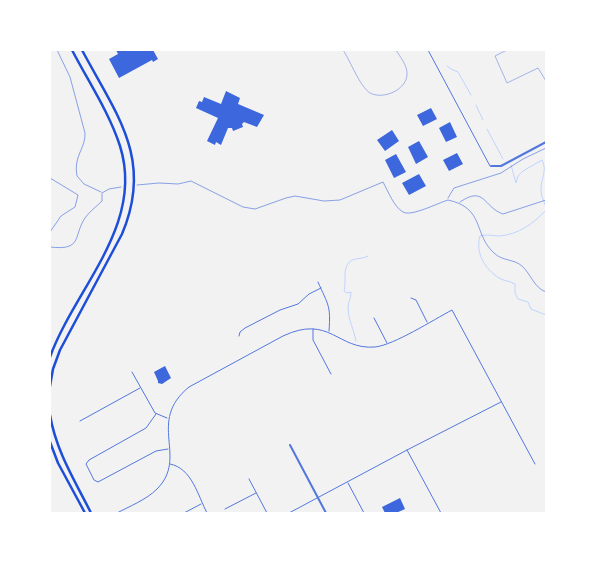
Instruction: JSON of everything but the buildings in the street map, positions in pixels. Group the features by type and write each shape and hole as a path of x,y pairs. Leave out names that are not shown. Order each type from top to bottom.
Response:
{"main road":[{"path":"50,358 114,234 122,212 125,191 123,156 116,134 72,50"},
{"path":"50,386 53,369 60,350 126,226 132,203 134,184 132,153 125,130 82,50"},
{"path":"50,415 60,450 92,513"},
{"path":"50,442 58,463 85,513"}],"street":[{"path":"428,50 491,166 501,166 546,142"},
{"path":"318,282 324,291 331,311 330,332"},
{"path":"239,336 244,328 280,310 298,304 321,288"},
{"path":"411,298 416,300 427,323"},
{"path":"117,513 148,496 158,488 165,478 170,464 168,419 170,410 176,399 189,387 297,330 313,328 330,332 354,344 376,347 387,344 452,310 535,464"},
{"path":"374,318 387,344"},
{"path":"313,328 313,340 331,374"},
{"path":"132,372 156,414 168,419"},
{"path":"80,420 140,388"},
{"path":"289,513 502,402"},
{"path":"156,414 146,428 89,460 86,464 94,480 98,482 156,451 170,449"},
{"path":"290,445 326,513"},
{"path":"407,450 441,513"},
{"path":"170,464 179,466 186,473 206,513"},
{"path":"249,479 267,513"},
{"path":"348,482 364,513"},
{"path":"225,509 256,492"},
{"path":"184,513 202,503"}],"lane":[{"path":"343,50 369,92 377,95 393,92 405,82 407,74 396,50"},
{"path":"507,50 495,56 507,83 538,68 546,81"}],"path":[{"path":"57,50 70,77 85,133 84,142 77,158 76,176 84,184 102,193"},
{"path":"448,200 454,188 501,173 546,148"},
{"path":"50,178 78,195 75,207 60,216 50,232"},
{"path":"151,184 178,184 191,181 251,210 295,196 324,201 340,200 383,182 398,208 404,213 411,214 448,200 470,210 493,252 501,258 522,266 540,289 546,292"},
{"path":"102,193 113,188"},
{"path":"50,247 65,246 75,242 86,217 102,201 102,193"},
{"path":"458,203 470,196 477,195 485,199 496,211 503,214 546,200"}],"waterway":[{"path":"447,66 458,72 471,95"},
{"path":"476,105 483,120"},
{"path":"487,129 503,159"},
{"path":"511,165 516,183 518,176 523,171 542,160 544,172 541,191 546,210 531,224 519,231 500,236 480,236 480,254 489,270 501,279 515,284 515,293 518,299 528,302 531,309 546,315"},
{"path":"356,341 348,312 351,292 347,293 344,291 345,270 352,260 368,256"}]}
